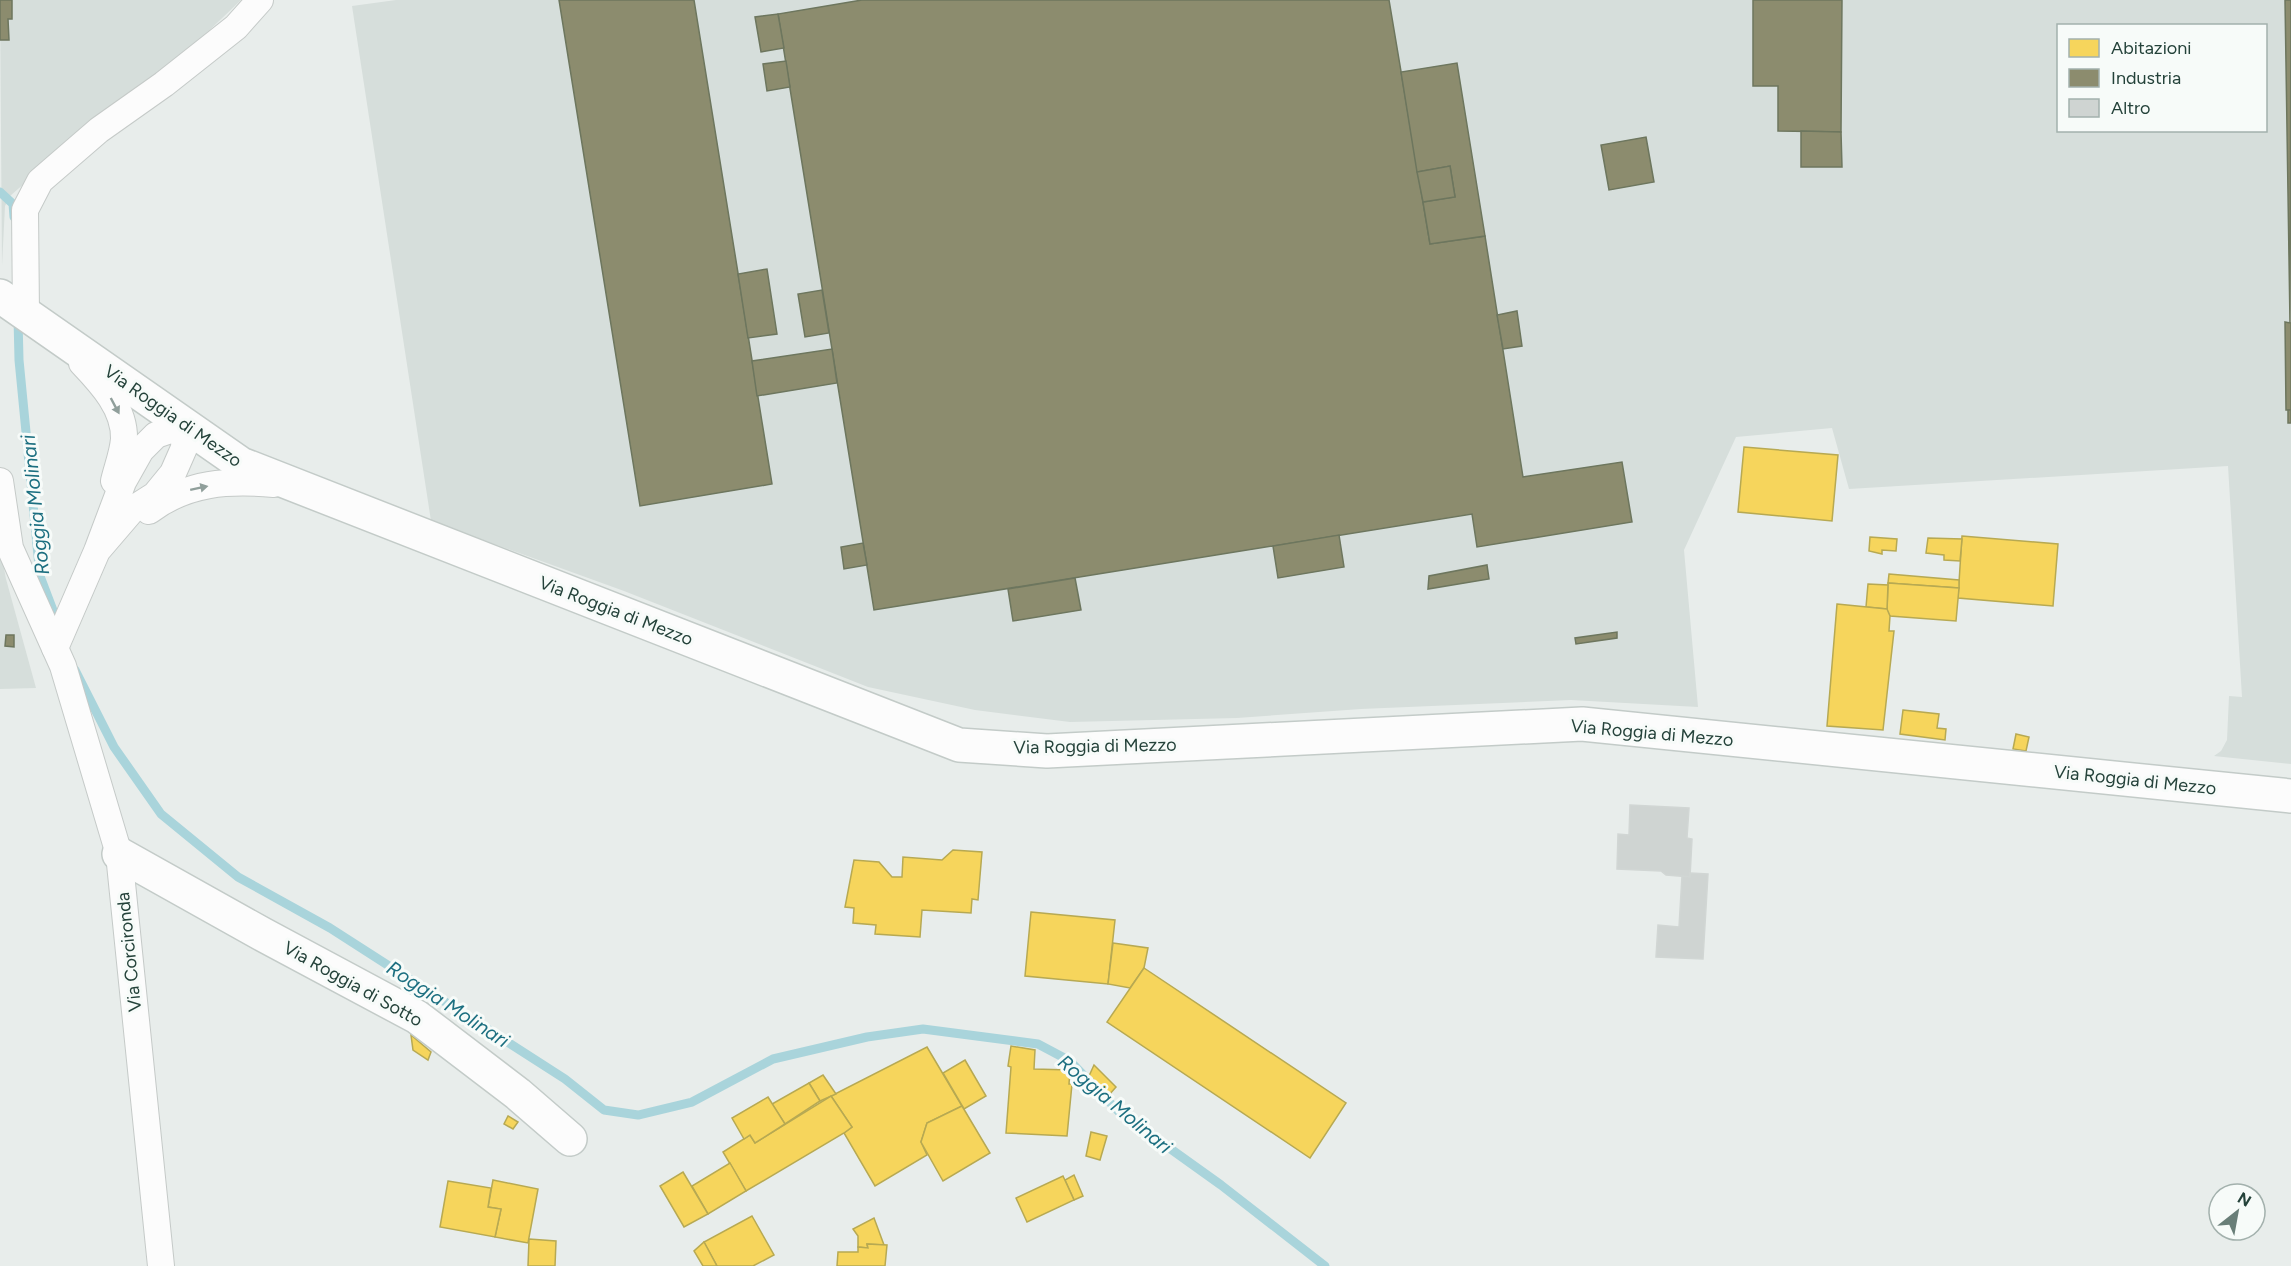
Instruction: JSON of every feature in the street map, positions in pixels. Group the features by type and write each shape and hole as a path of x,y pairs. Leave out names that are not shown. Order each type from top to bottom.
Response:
{"street":[{"path":"97,551 124,439 118,409 95,376 21,311 25,210 40,181 99,130 164,84 236,27 260,0"},
{"name":"Via Roggia di Mezzo","path":"21,311 241,464 959,745 1047,751 1582,724 2291,796"},
{"path":"55,648 97,551 123,482 141,450 156,435 185,425 184,448 172,473 155,495 134,509 97,551"},
{"name":"Via Corcironda","path":"0,481 10,548 63,666 119,854 161,1266"},
{"path":"97,551 159,503 192,489 235,481 294,485"},
{"name":"Via Roggia di Sotto","path":"119,854 417,1017 518,1094 570,1139"}],"shaded area":[{"path":"0,0 241,0 197,42 93,123 10,196 5,206 2,266"},
{"path":"396,0 2291,0 2291,764 2214,756 2221,751 2227,740 2229,696 2242,697 2228,466 1849,489 1832,428 1736,437 1684,550 1698,707 1571,700 1361,709 1237,718 1070,722 975,710 868,687 624,591 431,521 352,6"},
{"path":"0,547 6,579 36,688 0,689"}],"building: Abitazioni":[{"path":"1744,447 1838,455 1832,521 1738,512"},
{"path":"1962,536 2058,544 2053,606 1958,598"},
{"path":"1870,537 1897,539 1896,551 1882,550 1882,554 1869,551"},
{"path":"1928,538 1962,539 1960,561 1944,560 1944,555 1926,553"},
{"path":"1889,574 1959,580 1959,588 1888,583"},
{"path":"1888,583 1959,588 1956,621 1890,616 1887,612"},
{"path":"1868,584 1888,585 1887,609 1866,607"},
{"path":"1837,604 1887,609 1890,616 1889,631 1894,631 1883,730 1827,726"},
{"path":"1903,710 1939,714 1937,728 1946,729 1945,740 1900,734"},
{"path":"2016,734 2029,737 2026,751 2013,749"},
{"path":"953,850 982,852 978,900 972,899 971,913 922,910 920,937 875,934 876,925 853,923 854,908 845,907 854,860 879,862 892,877 902,877 903,857 942,860"},
{"path":"1031,912 1115,920 1108,984 1025,976"},
{"path":"1113,943 1148,948 1144,968 1130,988 1108,984"},
{"path":"1144,968 1346,1103 1310,1158 1107,1022"},
{"path":"411,1035 431,1052 428,1060 413,1050"},
{"path":"1011,1046 1035,1050 1034,1069 1070,1070 1069,1084 1072,1084 1067,1136 1006,1133 1011,1067 1008,1066"},
{"path":"927,1047 962,1106 927,1123 921,1142 927,1155 875,1186 844,1133 852,1127 831,1096"},
{"path":"965,1060 986,1096 964,1109 943,1073"},
{"path":"1094,1065 1116,1087 1109,1095 1089,1076"},
{"path":"823,1075 836,1094 820,1101 809,1083"},
{"path":"809,1083 820,1101 785,1124 772,1104"},
{"path":"831,1096 852,1127 746,1191 723,1152 750,1135 755,1143"},
{"path":"768,1097 785,1124 755,1143 750,1135 744,1139 732,1118"},
{"path":"962,1106 990,1153 943,1181 921,1142 927,1123"},
{"path":"508,1116 518,1122 513,1129 504,1124"},
{"path":"1091,1132 1107,1136 1100,1160 1086,1156"},
{"path":"730,1163 746,1191 708,1214 692,1186"},
{"path":"683,1172 708,1214 684,1227 660,1186"},
{"path":"1074,1175 1083,1196 1074,1200 1065,1180"},
{"path":"1063,1176 1074,1200 1027,1222 1016,1198"},
{"path":"493,1180 538,1189 528,1243 495,1237 501,1209 488,1207"},
{"path":"448,1181 491,1188 488,1207 501,1209 495,1237 440,1227"},
{"path":"752,1216 774,1255 753,1266 717,1266 704,1242"},
{"path":"874,1218 884,1245 867,1244 868,1248 858,1247 858,1236 853,1229"},
{"path":"529,1239 556,1241 555,1266 528,1266"},
{"path":"704,1242 717,1266 703,1266 694,1251"},
{"path":"867,1244 887,1245 885,1266 837,1266 838,1252 858,1252 858,1247 868,1248"}],"building: Industria":[{"path":"0,0 12,0 12,19 8,19 9,40 0,40"},
{"path":"559,0 694,0 772,484 640,506"},
{"path":"862,0 1389,0 1430,244 1485,236 1523,477 1622,462 1632,522 1477,547 1472,514 874,610 778,14"},
{"path":"1753,0 1842,0 1841,132 1778,131 1778,86 1753,86"},
{"path":"2285,0 2291,0 2290,323"},
{"path":"778,14 784,48 761,52 755,17"},
{"path":"786,61 790,87 767,91 763,64"},
{"path":"1457,63 1485,236 1430,244 1423,202 1455,197 1450,166 1417,172 1401,72"},
{"path":"1801,131 1841,132 1842,167 1801,167"},
{"path":"1646,137 1654,182 1609,190 1601,145"},
{"path":"1450,166 1455,197 1423,202 1417,172"},
{"path":"767,269 777,334 748,338 738,274"},
{"path":"822,290 829,333 805,337 798,294"},
{"path":"1517,311 1522,346 1503,349 1497,315"},
{"path":"2285,322 2291,323 2291,410 2286,410"},
{"path":"832,349 837,383 757,396 752,361"},
{"path":"2288,410 2291,410 2291,423 2288,423"},
{"path":"1339,535 1344,567 1278,578 1273,546"},
{"path":"863,543 867,565 844,569 841,547"},
{"path":"1487,565 1489,579 1428,589 1429,576"},
{"path":"1075,578 1081,610 1013,621 1008,589"},
{"path":"1617,632 1617,638 1576,644 1575,638"},
{"path":"6,635 14,635 14,647 5,646"}],"building: Altro":[{"path":"1630,805 1689,808 1687,838 1692,839 1690,877 1666,875 1661,871 1617,869 1618,834 1629,835"},
{"path":"1690,873 1708,874 1703,959 1656,957 1658,925 1679,927 1682,876 1690,877"}],"waterway":[{"name":"Roggia Molinari","path":"0,192 13,204 14,217"},
{"name":"Roggia Molinari","path":"18,317 19,360 40,576 59,626"},
{"name":"Roggia Molinari","path":"75,670 114,747 161,814 238,877 330,928 565,1079 604,1110 638,1115 692,1102 773,1059 867,1037 923,1029 1038,1044 1070,1061 1119,1112 1221,1185 1325,1266"}]}
